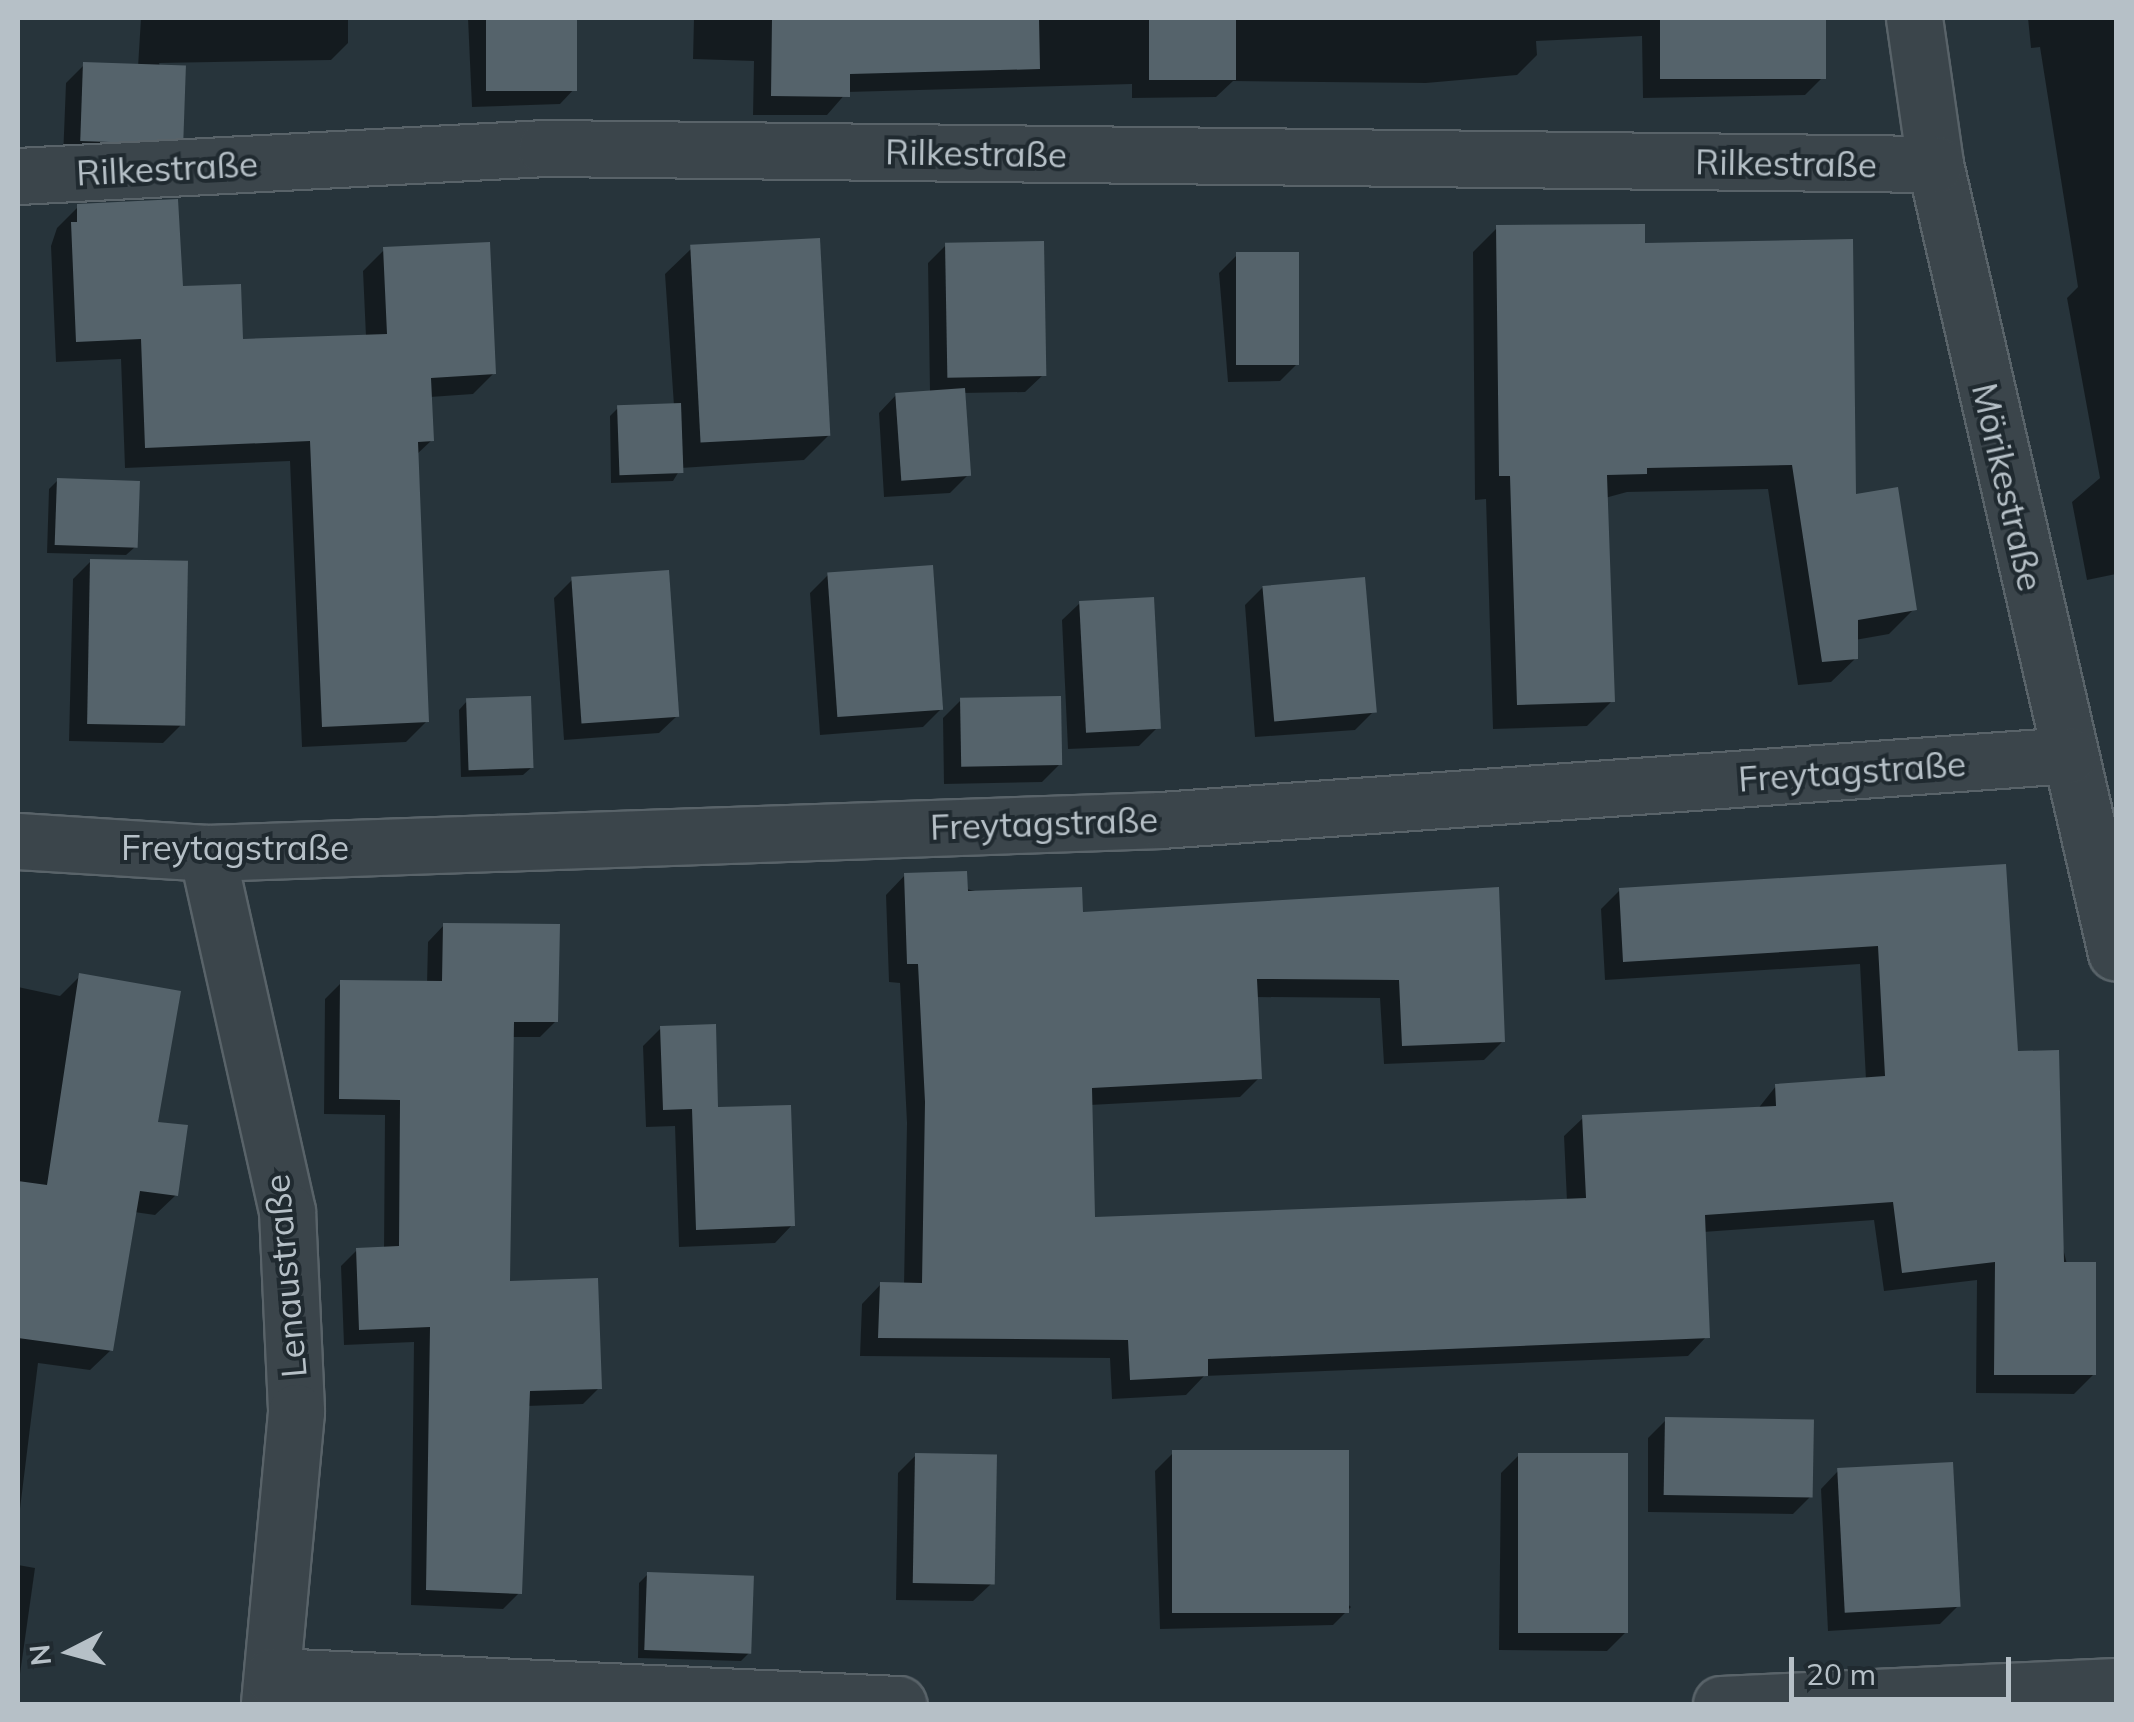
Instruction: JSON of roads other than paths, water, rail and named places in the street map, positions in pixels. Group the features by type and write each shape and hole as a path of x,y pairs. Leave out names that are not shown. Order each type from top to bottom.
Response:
{"street":[{"name":"Mörikestraße","path":"1914,18 1935,164 2116,953"},
{"name":"Rilkestraße","path":"18,176 546,148 1935,164"},
{"name":"Freytagstraße","path":"18,841 206,853 1160,820 2069,755"},
{"name":"Lenaustraße","path":"206,853 288,1212 296,1412 270,1690"},
{"path":"1721,1704 2116,1686"},
{"path":"270,1690 898,1704"}]}
